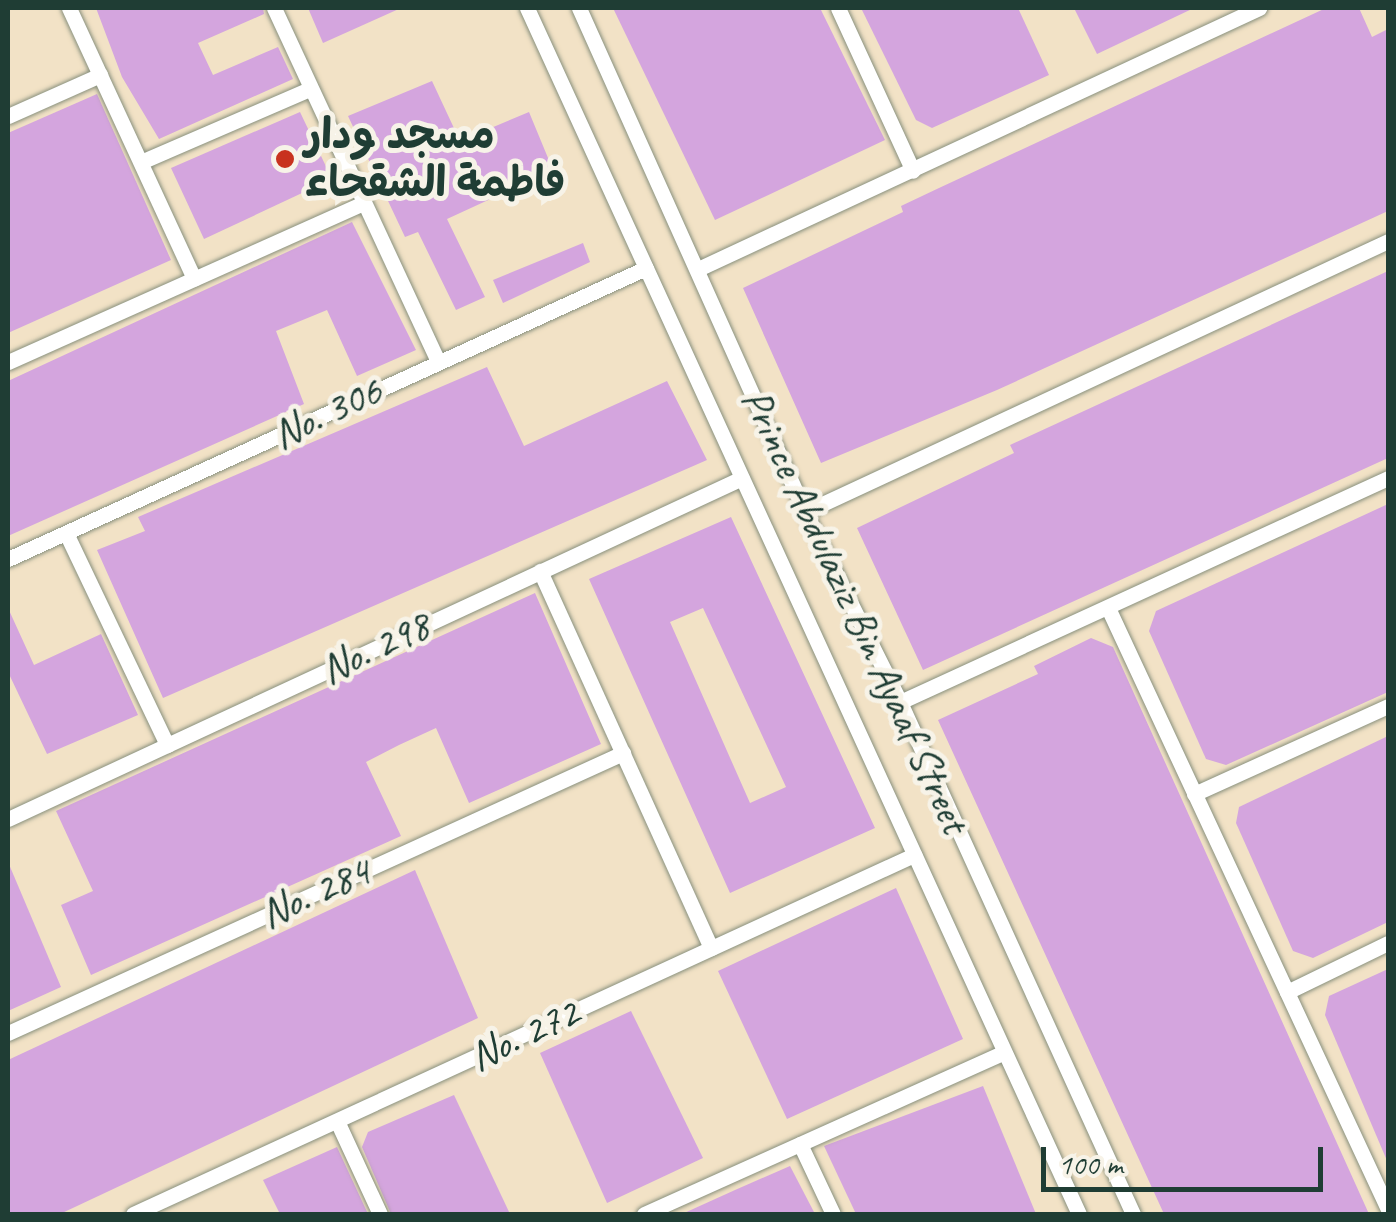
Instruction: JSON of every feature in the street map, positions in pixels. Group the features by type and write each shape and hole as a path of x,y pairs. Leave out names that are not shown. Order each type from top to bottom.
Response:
{"street":[{"path":"69,8 194,278"},
{"path":"274,8 438,362"},
{"name":"Prince Abdulaziz Bin Ayaaf Street","path":"527,8 1079,1214"},
{"name":"Prince Abdulaziz Bin Ayaaf Street","path":"579,8 804,512 900,702 1132,1214"},
{"path":"838,8 913,172"},
{"path":"698,269 1259,8"},
{"path":"8,116 100,75"},
{"path":"141,162 310,90"},
{"path":"8,362 362,204"},
{"path":"804,512 1388,241"},
{"name":"No. 306","path":"8,559 646,268"},
{"name":"No. 298","path":"8,819 742,478"},
{"path":"900,702 1110,610 1388,478"},
{"path":"66,533 167,745"},
{"path":"540,571 711,948"},
{"path":"1110,610 1287,992 1383,1185 1388,1209"},
{"path":"1194,794 1388,706"},
{"name":"No. 284","path":"8,1033 623,753"},
{"name":"No. 272","path":"134,1214 914,855"},
{"path":"1287,992 1388,943"},
{"path":"644,1214 1004,1052"},
{"path":"337,1121 380,1214"},
{"path":"800,1144 833,1214"}],"building":[{"path":"96,8 263,8 264,14 198,43 213,75 278,47 293,79 159,139 122,77"},
{"path":"308,8 401,8 323,43"},
{"path":"613,8 820,8 885,140 715,220"},
{"path":"861,8 1018,8 1049,75 932,128 916,120"},
{"path":"1074,8 1194,8 1097,54"},
{"path":"1326,8 1359,8 1372,37 1388,29 1388,211 997,390 821,463 743,288 903,212 901,206"},
{"path":"432,81 460,141 529,112 553,170 447,219 485,297 456,310 418,232 405,237 348,116"},
{"path":"97,94 171,260 8,333 8,133"},
{"path":"300,112 332,179 204,239 171,168"},
{"path":"352,222 416,350 357,376 327,310 276,331 304,404 8,536 8,381"},
{"path":"583,243 590,262 503,303 493,280"},
{"path":"1388,271 1388,458 923,670 857,528 1014,453 1010,445"},
{"path":"487,367 524,446 667,381 707,460 163,698 97,550 145,531 138,517"},
{"path":"1388,504 1388,692 1226,765 1206,759 1149,631 1156,611"},
{"path":"731,517 875,828 730,893 589,579","holes":["703,608 786,787 750,803 670,622"]},
{"path":"535,593 601,744 469,803 436,728 366,762 401,836 91,975 61,905 93,891 56,811"},
{"path":"8,608 34,665 101,634 138,715 47,754 8,672"},
{"path":"1091,638 1113,647 1369,1214 1164,1214 938,720 1038,674 1034,666"},
{"path":"1388,736 1388,922 1313,958 1293,951 1236,823 1239,807"},
{"path":"8,862 61,987 8,1011"},
{"path":"415,870 478,1018 60,1214 8,1214 8,1060"},
{"path":"896,888 963,1039 787,1119 718,971"},
{"path":"1388,969 1388,1163 1325,1015 1329,996"},
{"path":"631,1011 703,1158 607,1203 540,1053"},
{"path":"983,1086 1036,1214 856,1214 824,1146"},
{"path":"454,1095 510,1214 391,1214 362,1147 368,1132"},
{"path":"337,1147 368,1214 280,1214 263,1180"},
{"path":"790,1166 815,1214 682,1214 735,1190"}],"place":[{"name":"مسجد ودار فاطمة الشقحاء","path":"285,159"}]}
